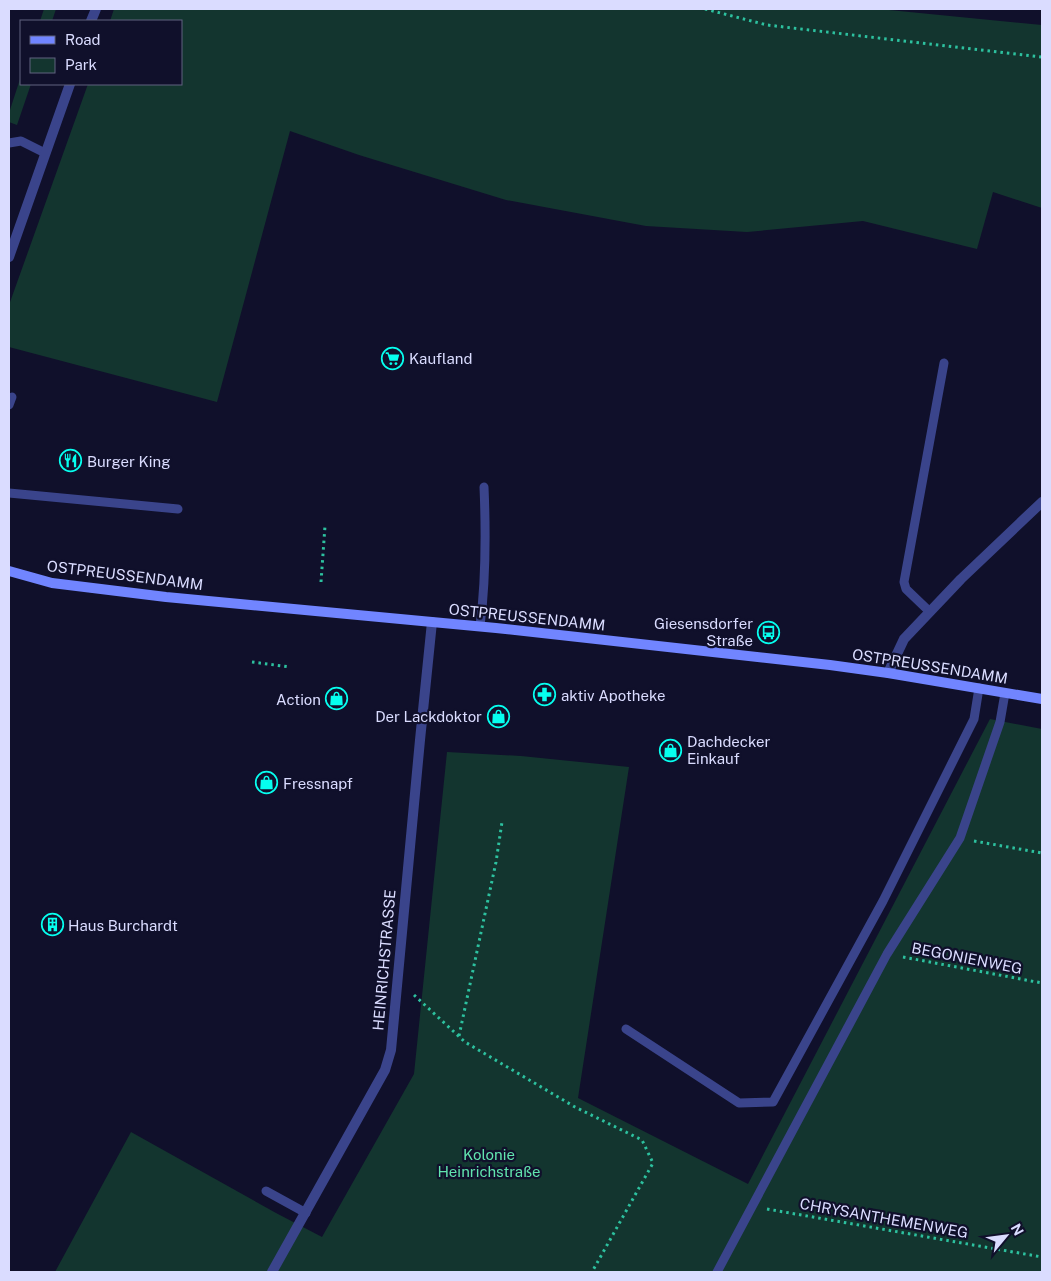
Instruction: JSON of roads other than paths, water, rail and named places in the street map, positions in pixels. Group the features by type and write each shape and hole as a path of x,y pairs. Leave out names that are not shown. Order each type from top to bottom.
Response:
{"main road":[{"name":"OSTPREUSSENDAMM","path":"9,571 52,583 83,588 480,626 830,665 1042,699"}],"street":[{"path":"9,257 70,85"},
{"path":"888,673 904,638 961,579 1042,502"},
{"name":"HEINRICHSTRASSE","path":"272,1272 385,1070 391,1050 432,622"}],"lane":[{"path":"9,143 21,141 45,153"},
{"path":"930,612 906,589 904,582 944,363"},
{"path":"480,626 484,598 485,569 484,487"},
{"path":"9,492 178,509"},
{"path":"626,1029 739,1103 773,1102 883,901 974,719 979,688"},
{"path":"717,1272 887,954 960,838 1000,722 1005,693"},
{"path":"266,1191 306,1213"}],"place":[{"name":"Kaufland","path":"393,358"},
{"name":"Burger King","path":"71,461"},
{"name":"Giesensdorfer Straße","path":"769,632"},
{"name":"aktiv Apotheke","path":"545,695"},
{"name":"Action","path":"337,699"},
{"name":"Der Lackdoktor","path":"498,716"},
{"name":"Dachdecker Einkauf","path":"671,750"},
{"name":"Fressnapf","path":"267,783"},
{"name":"Haus Burchardt","path":"52,925"}],"park label":[{"name":"Kolonie Heinrichstraße","path":"489,1162"}]}
